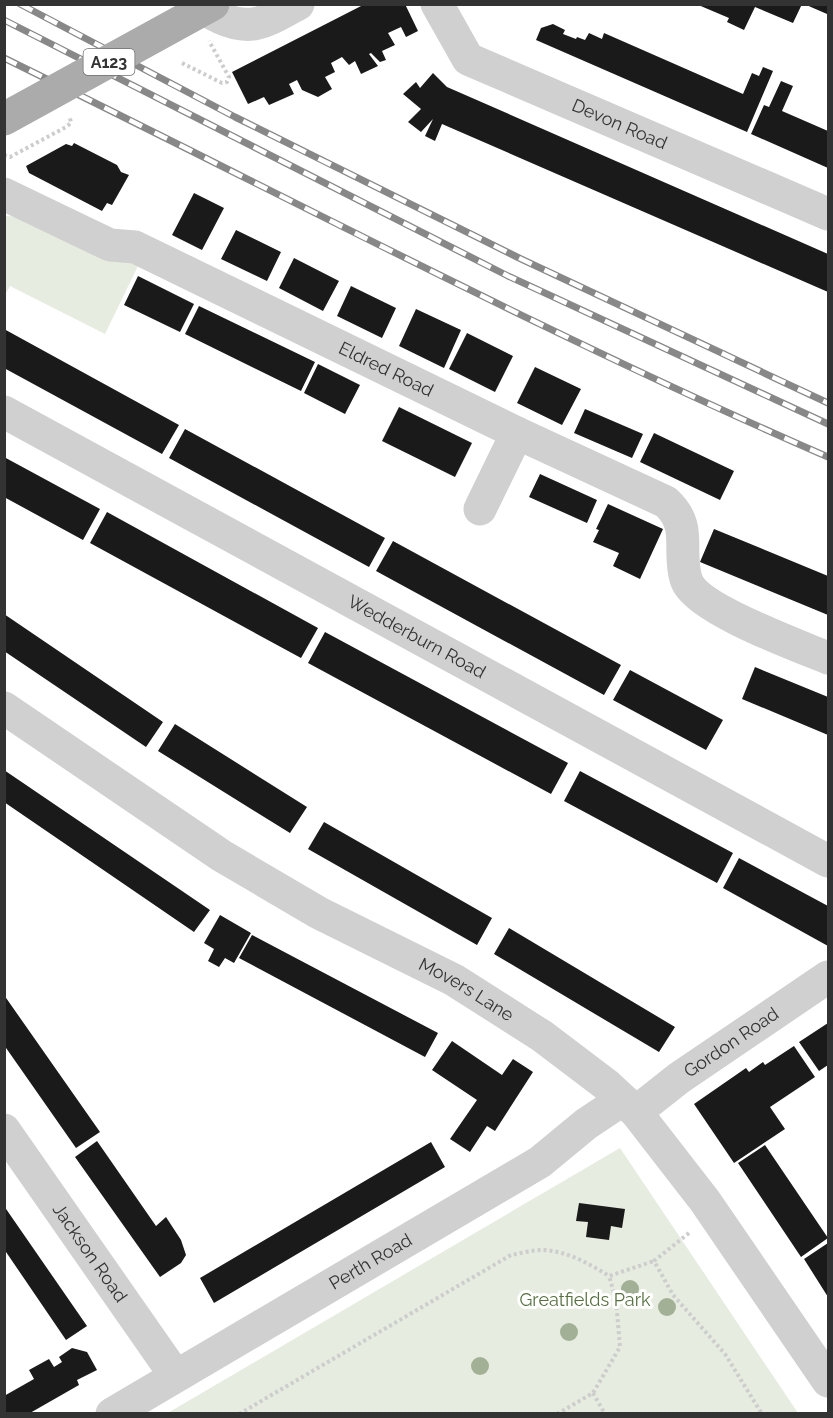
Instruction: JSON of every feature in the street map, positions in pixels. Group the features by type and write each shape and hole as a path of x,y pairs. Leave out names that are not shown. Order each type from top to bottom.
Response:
{"main road":[{"name":"A123","path":"4,118 213,4"}],"street":[{"path":"202,4 207,11 232,23 252,26 261,24 298,4"},
{"name":"Devon Road","path":"437,4 468,59 828,214"},
{"name":"Eldred Road","path":"4,194 110,245 135,247 517,433 666,502 677,512 682,524 686,581 694,592 703,600 762,630 828,658"},
{"name":"Wedderburn Road","path":"4,412 828,861"},
{"path":"480,509 517,433"},
{"name":"Movers Lane","path":"4,708 222,856 319,913 454,980 542,1036 608,1086 629,1106 705,1201 826,1370"},
{"name":"Gordon Road","path":"629,1106 679,1078 828,977"},
{"name":"Perth Road","path":"112,1413 540,1162 586,1124 629,1106"},
{"name":"Jackson Road","path":"4,1130 175,1375"}],"path":[{"path":"182,63 222,83 226,82 229,77 210,42 203,40"},
{"path":"4,155 9,157 59,130"},
{"path":"609,1276 654,1261 691,1232"},
{"path":"239,1413 511,1255 543,1250 589,1263 609,1276 616,1300 620,1347 593,1394 557,1413"},
{"path":"654,1261 673,1295 726,1354 762,1413"},
{"path":"593,1394 605,1413"}],"green space":[{"path":"5,216 26,217 138,266 105,334 10,286 5,295"},
{"name":"Greatfields Park","path":"620,1148 798,1413 166,1414"}],"building":[{"path":"365,4 405,4 418,31 406,37 401,27 388,33 395,45 382,51 386,60 380,62 371,53 369,54 378,66 361,74 355,61 349,65 342,57 331,63 335,72 325,77 332,89 318,97 302,90 297,80 289,84 294,94 269,105 264,97 248,104 232,72"},
{"path":"696,4 802,4 793,23 755,7 744,30 727,22 729,18"},
{"path":"804,4 828,4 828,12 827,14"},
{"path":"553,24 565,30 563,34 576,39 577,37 585,40 589,33 602,39 604,33 743,94 752,73 759,76 763,67 773,71 747,132 536,40 541,28"},
{"path":"433,73 447,87 828,254 828,292 442,124 435,141 425,136 433,119 421,132 408,122 421,109 403,94 416,82 420,88"},
{"path":"781,81 793,86 782,111 828,131 828,168 751,134 764,105 769,107"},
{"path":"74,143 117,165 121,172 129,175 112,205 107,203 102,211 29,173 26,166 66,144 72,146"},
{"path":"194,193 224,208 202,250 172,235"},
{"path":"236,230 281,252 267,281 221,259"},
{"path":"294,258 339,281 323,311 279,288"},
{"path":"138,276 194,304 180,332 124,305"},
{"path":"351,286 396,308 382,338 337,316"},
{"path":"199,306 315,362 301,391 185,334"},
{"path":"416,309 461,330 444,368 399,346"},
{"path":"4,329 179,425 162,454 4,368"},
{"path":"467,333 513,356 495,392 449,369"},
{"path":"318,364 360,385 345,414 304,393"},
{"path":"535,367 581,389 562,425 517,403"},
{"path":"399,407 472,443 455,477 382,441"},
{"path":"585,409 643,434 632,458 574,433"},
{"path":"185,429 385,538 369,567 169,458"},
{"path":"654,433 734,471 720,500 640,462"},
{"path":"4,457 100,509 83,540 4,497"},
{"path":"540,474 597,500 587,523 529,497"},
{"path":"608,504 663,529 640,579 613,566 619,553 593,542 599,530 596,529"},
{"path":"107,512 318,628 301,658 90,543"},
{"path":"714,529 828,576 828,615 700,562"},
{"path":"393,541 621,665 604,695 376,571"},
{"path":"4,614 163,722 146,747 4,651"},
{"path":"325,632 568,763 551,794 308,663"},
{"path":"755,667 828,697 828,735 742,699"},
{"path":"630,670 723,720 706,750 613,700"},
{"path":"175,724 307,807 290,833 158,751"},
{"path":"4,770 210,910 194,932 4,802"},
{"path":"580,771 733,853 717,883 564,801"},
{"path":"324,822 492,918 477,945 308,849"},
{"path":"739,858 828,906 828,946 723,888"},
{"path":"220,915 251,933 234,963 225,958 219,967 208,961 214,949 204,943"},
{"path":"509,928 675,1027 659,1052 494,954"},
{"path":"252,935 438,1033 425,1057 239,958"},
{"path":"4,995 100,1132 76,1148 4,1045"},
{"path":"828,1023 828,1065 819,1071 799,1042"},
{"path":"452,1041 502,1075 513,1059 533,1072 495,1131 487,1126 470,1152 450,1139 477,1100 432,1070"},
{"path":"794,1046 815,1077 770,1107 785,1129 734,1163 694,1104 746,1068 749,1072 763,1062 765,1065"},
{"path":"97,1141 156,1226 166,1217 181,1240 186,1255 181,1263 160,1277 75,1157"},
{"path":"431,1142 445,1167 214,1303 200,1278"},
{"path":"765,1145 828,1238 801,1257 738,1163"},
{"path":"579,1203 625,1209 622,1228 611,1226 609,1240 586,1237 588,1222 576,1221"},
{"path":"4,1206 87,1326 66,1340 4,1249"},
{"path":"828,1243 828,1297 804,1259"},
{"path":"72,1348 87,1352 97,1370 77,1380 79,1385 30,1413 4,1413 4,1396 34,1379 29,1370 49,1359 54,1367 62,1362 59,1357"}],"railway":[{"path":"20,4 235,117 517,257 828,403"},
{"path":"4,20 508,276 828,424"},
{"path":"4,58 517,313 724,411 828,457"}]}
